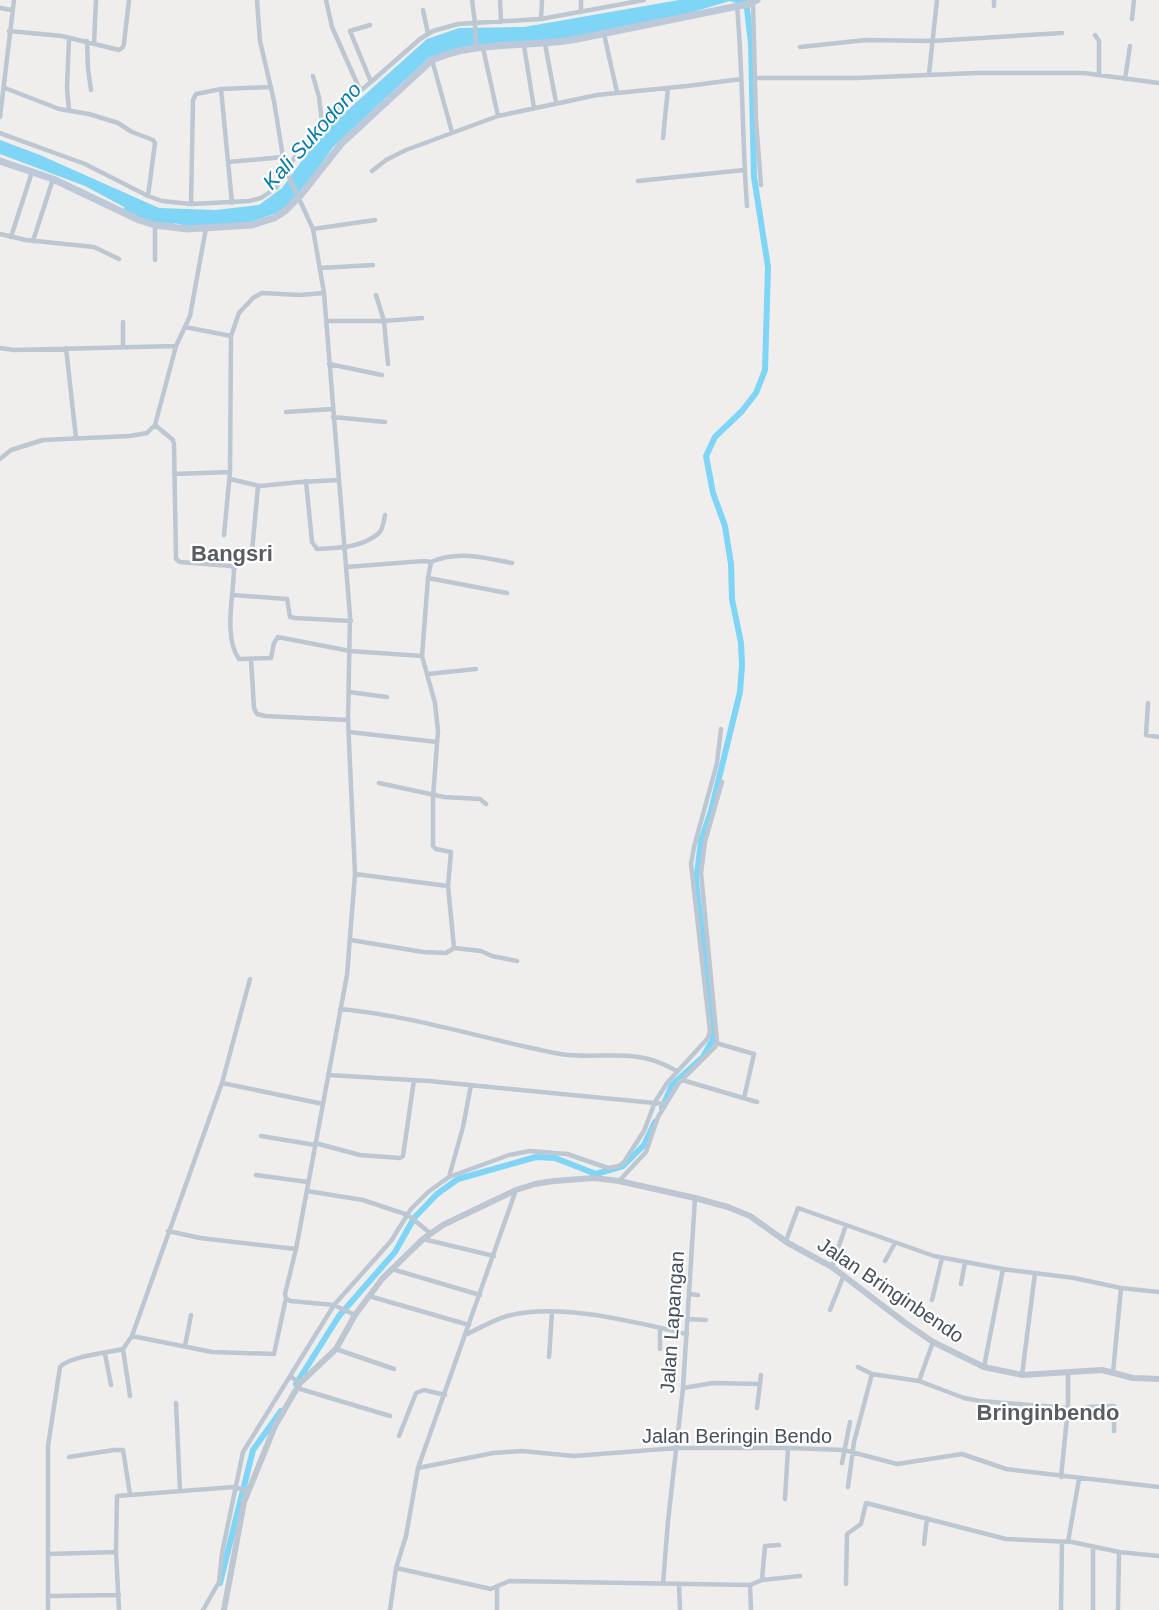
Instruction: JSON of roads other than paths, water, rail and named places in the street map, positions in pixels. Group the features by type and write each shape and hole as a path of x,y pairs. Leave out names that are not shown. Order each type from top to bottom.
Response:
{"main road":[{"path":"0,161 53,179 139,220 155,225 187,229 243,227 280,215 299,196 340,144 432,60 458,50 545,44 604,34 722,7 747,4"}],"street":[{"path":"0,117 14,0"},
{"path":"94,44 96,0"},
{"path":"9,31 87,41 116,50 123,48 129,0"},
{"path":"132,1336 212,1352 274,1354 323,1104 351,940 355,874 348,720 351,621 324,293 313,229 283,157 271,87 260,41 257,0"},
{"path":"326,0 332,27 360,90"},
{"path":"472,0 478,47 498,116"},
{"path":"500,0 501,22"},
{"path":"541,19 542,0"},
{"path":"581,0 581,12"},
{"path":"0,133 85,164 148,196 169,203 232,203 256,200 276,188 298,152 321,122 428,34 445,27 541,19 644,0"},
{"path":"929,74 938,0"},
{"path":"1132,19 1134,0"},
{"path":"747,4 755,78 761,185"},
{"path":"747,4 741,79 747,206"},
{"path":"0,8 12,10"},
{"path":"423,10 428,34"},
{"path":"370,25 350,32 371,82"},
{"path":"800,47 866,40 932,41 1062,33"},
{"path":"604,34 617,92"},
{"path":"1095,35 1099,41 1099,75"},
{"path":"69,38 67,78 69,110"},
{"path":"0,40 8,41"},
{"path":"87,41 88,69 92,90"},
{"path":"545,44 556,102"},
{"path":"524,46 534,108"},
{"path":"1125,79 1130,46"},
{"path":"432,60 453,132"},
{"path":"755,78 1084,73 1159,83"},
{"path":"313,75 319,97 321,122"},
{"path":"372,171 406,150 498,116 556,102 617,92 741,79"},
{"path":"191,204 194,97 202,91 221,88 271,87"},
{"path":"5,88 69,110 118,123 132,132 153,140 155,143 148,196"},
{"path":"221,88 232,203"},
{"path":"663,138 668,88"},
{"path":"228,162 283,157"},
{"path":"638,181 744,170"},
{"path":"11,237 32,172"},
{"path":"33,241 53,179"},
{"path":"313,229 375,220"},
{"path":"155,225 155,260"},
{"path":"0,459 11,450 24,444 43,440 147,433 155,425 176,346 190,316 206,228"},
{"path":"0,234 33,241 94,247 119,259"},
{"path":"320,268 373,265"},
{"path":"224,535 230,479 231,336 239,313 253,298 262,293 300,295 324,293"},
{"path":"376,295 384,321 388,364"},
{"path":"326,321 423,318"},
{"path":"123,322 123,347"},
{"path":"185,327 231,336"},
{"path":"0,348 14,350 176,346"},
{"path":"66,348 76,438"},
{"path":"329,364 382,375"},
{"path":"286,412 333,409"},
{"path":"333,417 385,422"},
{"path":"155,425 173,440 176,559 180,562 234,568"},
{"path":"174,474 230,472"},
{"path":"230,479 258,486 339,480"},
{"path":"306,482 314,546 317,549 345,548 379,533 383,527 385,515"},
{"path":"234,568 252,552 258,486"},
{"path":"346,567 431,562 450,555 512,562"},
{"path":"351,940 423,952 446,953 451,952 454,948 448,886 451,852 436,849 433,846 433,795 438,731 435,702 422,656 431,562"},
{"path":"234,568 230,624 239,659 271,658 274,643 278,637 350,651 422,656"},
{"path":"428,578 507,592"},
{"path":"233,595 287,599 290,617 351,621"},
{"path":"251,659 254,708 257,714 348,720"},
{"path":"428,674 476,669"},
{"path":"349,692 387,697"},
{"path":"1148,703 1146,735 1159,737"},
{"path":"203,1610 219,1582 226,1563 235,1487 243,1452 336,1306 391,1241 409,1216 411,1209 428,1192 449,1177 509,1155 530,1151 567,1154 592,1164 614,1168 624,1162 632,1151 661,1104 677,1071 704,1044 710,1031 691,864 717,763 721,729"},
{"path":"350,733 437,742"},
{"path":"619,1181 646,1152 661,1104 716,1043 701,873 705,842 722,782"},
{"path":"379,783 433,795 476,799 486,804"},
{"path":"355,874 448,886"},
{"path":"454,948 481,951 492,956 517,961"},
{"path":"48,1610 48,1446 60,1367 70,1361 123,1349 132,1336 222,1083 250,979"},
{"path":"340,1010 426,1022 562,1054 621,1056 652,1060 677,1071"},
{"path":"716,1043 754,1054 744,1098"},
{"path":"328,1075 414,1080 661,1104"},
{"path":"261,1136 315,1144 360,1155 400,1158 403,1156 414,1080"},
{"path":"682,1080 757,1102"},
{"path":"222,1083 323,1104"},
{"path":"449,1177 465,1119 471,1085"},
{"path":"256,1175 308,1182"},
{"name":"Jalan Bringinbendo","path":"224,1610 226,1563 247,1490 275,1426 297,1386 336,1349 355,1315 369,1296 392,1269 423,1239 443,1225 516,1190 554,1181 594,1178 619,1181 728,1207 750,1216 832,1267 933,1342 984,1367 1022,1375 1089,1370 1139,1379 1159,1379"},
{"path":"390,1610 396,1568 406,1536 418,1468 516,1190"},
{"path":"306,1191 363,1200 409,1216 430,1233"},
{"name":"Jalan Lapangan","path":"663,1584 683,1388 695,1198"},
{"path":"783,1238 797,1208 942,1258 1074,1278 1121,1288 1159,1292"},
{"path":"832,1267 846,1225"},
{"path":"168,1231 200,1238 296,1249"},
{"path":"423,1239 494,1256"},
{"path":"885,1261 895,1243"},
{"path":"932,1300 942,1258"},
{"path":"960,1284 965,1262"},
{"path":"392,1269 480,1295"},
{"path":"984,1367 1003,1269"},
{"path":"1022,1375 1035,1273"},
{"path":"830,1311 844,1275"},
{"path":"690,1281 698,1282"},
{"path":"1113,1373 1121,1288"},
{"path":"689,1294 698,1295"},
{"path":"369,1296 469,1325"},
{"path":"286,1298 290,1301 336,1306 355,1315"},
{"path":"465,1335 504,1317 552,1312 622,1319 687,1334"},
{"path":"549,1357 552,1312"},
{"path":"185,1346 191,1315"},
{"path":"688,1319 706,1320"},
{"path":"660,1328 660,1349"},
{"path":"919,1382 933,1342"},
{"path":"123,1349 130,1396"},
{"path":"336,1349 394,1369"},
{"path":"105,1354 111,1384"},
{"path":"858,1367 872,1374 919,1382 964,1398 1068,1408"},
{"path":"1061,1477 1068,1415 1068,1372"},
{"path":"848,1487 852,1451 872,1374"},
{"path":"757,1408 761,1375"},
{"path":"291,1376 297,1386"},
{"path":"287,1382 390,1416"},
{"path":"683,1388 713,1383 760,1384"},
{"path":"399,1436 416,1393 424,1390 445,1395"},
{"path":"176,1403 180,1491"},
{"path":"1068,1415 1088,1407 1114,1406 1114,1431"},
{"path":"842,1463 850,1422"},
{"name":"Jalan Beringin Bendo","path":"418,1468 493,1453 522,1451 574,1456 678,1448 788,1448 852,1451 897,1464 962,1454 1006,1469 1159,1487"},
{"path":"785,1499 788,1448"},
{"path":"69,1457 123,1450 130,1494"},
{"path":"1061,1610 1065,1542 1079,1479"},
{"path":"119,1610 116,1552 117,1496 235,1487 247,1490"},
{"path":"846,1584 847,1534 861,1524 865,1504 1006,1539 1065,1542 1119,1552 1159,1556"},
{"path":"924,1544 927,1518"},
{"path":"762,1580 764,1547 768,1544 778,1545"},
{"path":"1093,1547 1093,1610"},
{"path":"48,1554 116,1552"},
{"path":"1118,1610 1119,1552"},
{"path":"396,1568 491,1589 508,1581 750,1585 762,1580 800,1576"},
{"path":"679,1585 680,1610"},
{"path":"750,1585 751,1610"},
{"path":"496,1610 498,1586"},
{"path":"48,1596 119,1595"}],"water":[{"path":"679,0 746,0 739,4 730,1 679,16 554,41 504,43 430,57 333,147 303,190 282,211 246,224 187,226 139,215 85,186 0,154 0,140 40,155 159,208 216,210 259,205 282,188 322,133 427,39 459,28 524,27"}],"waterway":[{"path":"662,1108 672,1085 703,1057 713,1039 696,882 701,841 711,811 740,692 742,665 741,643 732,599 731,564 725,526 713,493 706,456 715,437 742,411 756,393 765,370 768,267 754,177 751,44 746,0"},
{"name":"Kali Sukodono","path":"129,208 144,218 170,221"},
{"path":"296,1384 339,1316 395,1252 414,1218 437,1194 458,1179 536,1157 555,1158 596,1174 623,1166 644,1145 655,1122"},
{"path":"220,1583 253,1450 281,1411"}],"district":[{"name":"Bangsri","path":"232,553"},
{"name":"Bringinbendo","path":"1048,1412"}]}
